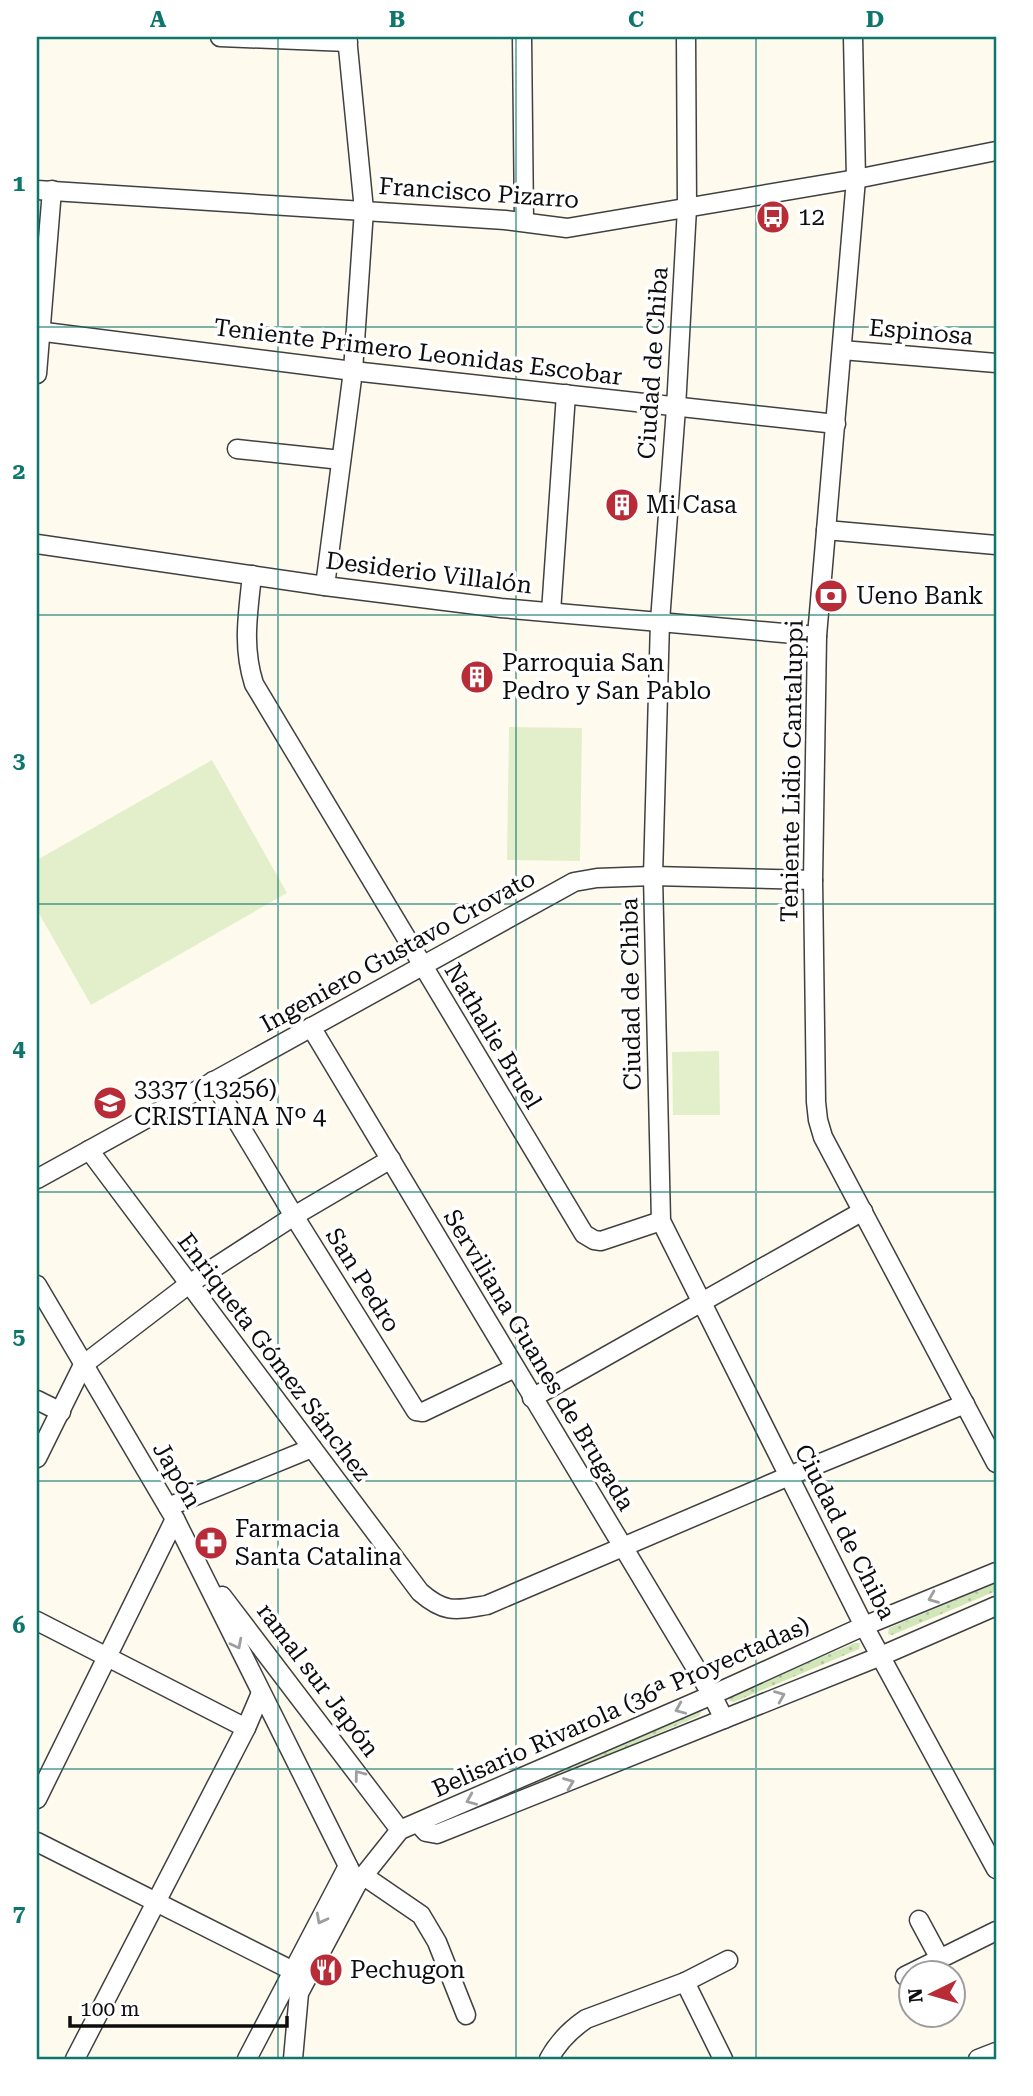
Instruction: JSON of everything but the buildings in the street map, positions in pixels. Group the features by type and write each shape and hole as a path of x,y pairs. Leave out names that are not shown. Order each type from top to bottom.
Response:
{"street":[{"path":"220,37 348,39 364,210 353,371 325,586"},
{"path":"522,37 524,221"},
{"name":"Ciudad de Chiba","path":"686,37 687,208 660,621 653,876 661,1221 864,1626 996,1869"},
{"name":"Teniente Lidio Cantaluppi","path":"853,37 856,179 817,636 813,880 816,1102 823,1137 996,1463"},
{"name":"Francisco Pizarro","path":"44,190 524,221 567,228 856,179 996,151"},
{"path":"37,374 44,190"},
{"name":"Teniente Primero Leonidas Escobar","path":"39,331 353,371 835,424"},
{"name":"Espinosa","path":"842,351 996,363"},
{"path":"551,612 566,394"},
{"path":"237,449 341,460"},
{"path":"826,530 996,545"},
{"name":"Desiderio Villalón","path":"37,544 325,586 551,612 817,636"},
{"name":"Nathalie Bruel","path":"252,575 245,644 254,684 584,1234 601,1241 661,1221"},
{"name":"Ingeniero Gustavo Crovato","path":"37,1179 574,882 597,878 653,876 813,880"},
{"name":"Serviliana Guanes de Brugada","path":"311,1027 724,1719"},
{"name":"San Pedro","path":"214,1081 294,1216 416,1411 423,1412 514,1368"},
{"name":"Enriqueta Gómez Sánchez","path":"89,1150 420,1592 436,1606 459,1610 487,1605 622,1547"},
{"path":"37,1458 83,1365 189,1284 294,1216 390,1159"},
{"path":"531,1398 863,1211"},
{"name":"Japón","path":"37,1285 171,1513 356,1875 421,1915 437,1942 466,2015"},
{"path":"37,1399 61,1412"},
{"path":"622,1547 965,1404"},
{"path":"37,1798 107,1657 171,1513 312,1448"},
{"name":"ramal sur Japón","path":"196,1561 400,1830"},
{"name":"Belisario Rivarola (36ª Proyectadas)","path":"996,1572 864,1626 418,1823 426,1832 437,1834 881,1656 996,1605"},
{"path":"37,1621 246,1728"},
{"path":"75,2059 246,1728 261,1693"},
{"path":"247,2059 300,1981 356,1875 400,1830 418,1823"},
{"path":"37,1842 157,1901 300,1981"},
{"path":"919,1920 940,1959 996,1931"},
{"path":"549,2059 572,2029 586,2019 685,1982 728,1960"},
{"path":"293,2059 300,1981"},
{"path":"685,1982 723,2059"},
{"path":"978,2059 996,2052"}],"green space":[{"path":"509,727 582,728 580,861 507,860"},
{"path":"212,760 287,893 91,1005 37,910 37,860"},
{"path":"719,1051 720,1115 673,1115 672,1052"},
{"path":"996,1583 996,1591 892,1635 888,1634 889,1628"},
{"path":"860,1643 859,1649 734,1702 729,1701 731,1695"},
{"path":"702,1710 699,1716 433,1829 428,1824"}],"place":[{"name":"12","path":"773,217"},
{"name":"Mi Casa","path":"622,505"},
{"name":"Ueno Bank","path":"831,596"},
{"name":"Parroquia San Pedro y San Pablo","path":"477,677"},
{"name":"3337 (13256) CRISTIANA Nº 4","path":"110,1103"},
{"name":"Farmacia Santa Catalina","path":"211,1543"},
{"name":"Pechugon","path":"326,1970"}]}
